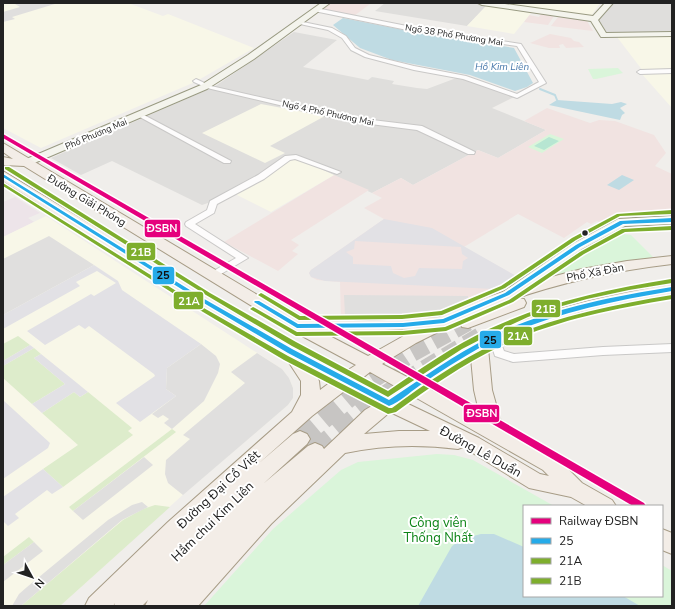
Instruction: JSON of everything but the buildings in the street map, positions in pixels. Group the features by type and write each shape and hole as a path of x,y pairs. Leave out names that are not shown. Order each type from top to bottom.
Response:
{"main road":[{"name":"Đường Giải Phóng","path":"3,147 63,186 297,326 412,387"},
{"path":"3,161 13,163 28,162"},
{"name":"Đường Giải Phóng","path":"3,175 204,301 290,351 346,379 389,403"},
{"name":"Phố Xã Đàn","path":"346,379 444,321 507,294 552,281 608,269 672,260"},
{"path":"468,323 505,307 558,290 614,278 672,270"},
{"path":"183,606 263,518 372,415 412,387 485,339 527,315 570,301 625,288 672,280"},
{"path":"485,339 577,308 672,289"},
{"path":"297,326 331,327 403,325 444,321"},
{"path":"485,339 480,375 488,417 495,433"},
{"path":"290,351 302,366 312,387 311,395 307,403 301,439"},
{"name":"Đường Đại Cồ Việt","path":"97,606 192,513 301,439 346,379"},
{"name":"Đường Lê Duẩn","path":"412,387 550,464 575,488 603,505"},
{"name":"Đường Lê Duẩn","path":"389,403 472,443 536,482 575,488"},
{"path":"340,446 363,441 431,437 472,443"},
{"name":"Hầm chui Kim Liên","path":"126,606 234,498 301,439"},
{"name":"Hầm chui Kim Liên","path":"156,606 247,511 301,439"},
{"path":"663,540 672,544"}],"street":[{"name":"Phố Phương Mai","path":"28,162 140,115 204,83 251,57 326,3"},
{"path":"482,3 594,19 600,15 609,3"},
{"name":"Ngõ 38 Phố Phương Mai","path":"298,23 330,29 344,37 353,49 367,56 414,68 464,77 517,96 543,83 519,46 427,32 316,10"},
{"path":"594,19 604,35 672,34"},
{"path":"640,72 672,72"},
{"name":"Ngõ 4 Phố Phương Mai","path":"204,83 348,119 419,128 471,152"},
{"path":"140,115 227,161"},
{"path":"213,276 243,258 189,224 211,211 212,203 261,177 288,158 296,157 337,172"},
{"path":"507,294 578,246 622,222 672,220"},
{"path":"485,339 499,353 513,358 603,351 672,348"}],"shaded area":[{"path":"3,3 128,3 163,16 168,14 254,48 195,82 41,148 3,128"},
{"path":"58,3 12,17 15,19 3,22 3,12 20,7 15,4"},
{"path":"331,3 370,4 354,16 322,10"},
{"path":"385,3 513,3 597,17 609,3 672,3 672,34 604,35 595,23 587,21 486,6 467,26 375,11"},
{"path":"600,3 591,16 512,4"},
{"path":"486,6 531,13 514,34 467,26"},
{"path":"541,14 554,16 548,25 524,22 529,15 539,17"},
{"path":"558,17 587,21 593,31 551,26"},
{"path":"294,32 337,40 303,67 368,80 372,77 394,81 392,84 427,89 459,77 516,96 492,108 546,130 498,158 478,150 413,185 401,178 372,193 299,159 291,160 266,177 235,194 202,205 112,161 81,175 51,158 214,87"},
{"path":"550,34 571,38 574,41 579,42 584,47 566,48 563,44 559,45 560,48 549,48 530,43"},
{"path":"672,36 672,70 643,71 617,37"},
{"path":"672,72 672,108 641,73"},
{"path":"261,104 325,116 270,146 285,153 265,163 202,133"},
{"path":"547,108 590,123 599,120 615,121 654,135 666,153 655,166 672,174 672,215 630,217 603,224 597,221 591,224 587,222 564,238 518,214 464,247 516,276 472,300 439,315 341,320 340,282 317,280 311,277 309,273 311,270 384,219 364,208 382,198 372,193 401,178 413,185 478,150 498,158 546,130 524,121"},
{"path":"299,159 334,175 271,212 235,194 266,177 291,160"},
{"path":"334,175 369,190 291,240 299,245 292,251 298,254 278,271 224,242"},
{"path":"15,197 40,213 28,218 34,222 3,237 3,202"},
{"path":"46,216 282,369 289,378 293,388 293,398 288,405 186,492 60,606 3,606 3,237"},
{"path":"384,219 432,228 516,276 494,289 325,281 311,277 309,273 311,270","holes":["355,241 461,247 462,254 468,258 463,261 462,269 419,268 415,276 404,278 393,273 391,266 353,264 353,257 346,252 354,249"]},
{"path":"49,236 94,265 3,315 3,259"},
{"path":"94,265 118,281 122,290 201,344 167,368 166,389 176,396 140,422 116,403 155,376 154,374 89,326 85,329 79,325 45,345 27,331 91,294 94,296 116,283 97,271 76,282 80,286 3,329 3,315"},
{"path":"344,295 468,296 468,299 435,313 345,316"},
{"path":"201,344 216,356 220,364 218,373 204,401 172,429 164,423 169,419 163,415 158,418 152,414 176,396 166,389 167,368"},
{"path":"30,345 34,348 3,366 3,361"},
{"path":"257,353 282,369 289,378 293,388 293,398 288,405 183,495 168,483 165,474 166,460 190,439 183,435 245,383 231,372"},
{"path":"41,354 88,392 80,397 74,392 42,413 32,404 65,384 34,358"},
{"path":"3,400 50,443 48,448 3,479"},
{"path":"144,457 153,465 83,520 73,511"},
{"path":"43,469 63,487 52,494 47,490 15,514 19,518 8,526 3,521 3,497"},
{"path":"142,502 148,507 122,520 21,606 12,606 19,594 108,520 132,505"},
{"path":"34,542 43,551 3,582 3,565"}],"green space":[{"path":"618,68 623,73 596,79 593,79 588,69"},
{"path":"550,134 564,139 542,153 528,147"},
{"path":"549,137 559,141 544,150 534,146"},
{"path":"614,233 631,235 653,257 541,279"},
{"path":"18,336 30,345 3,361 3,344"},
{"path":"34,348 41,354 34,358 65,384 32,404 3,378 3,366"},
{"path":"74,392 80,397 88,392 132,428 128,431 133,435 63,487 43,469 78,445 42,413"},
{"path":"172,429 176,432 73,511 69,507"},
{"name":"Công viên Thống Nhất","path":"437,454 454,455 473,460 552,505 523,505 523,597 663,597 663,566 672,571 672,606 204,606 273,529 341,470 358,462"},
{"path":"155,505 170,507 60,606 21,606 123,520 143,509"},
{"path":"29,537 34,542 3,565 3,557"}],"water":[{"name":"Hồ Kim Liên","path":"343,18 414,32 514,48 533,83 527,87 515,91 470,75 392,60 360,48 333,25"},
{"path":"557,100 612,104 621,102 627,104 620,108 625,113 622,115 620,120 549,105"},
{"path":"622,175 634,180 619,190 607,185"},
{"path":"481,534 494,534 523,547 523,597 625,597 640,606 418,606 452,546 462,539"}],"waterway":[{"path":"540,89 555,95 557,100"}],"tunnel":[{"path":"353,394 412,354 468,323"},
{"path":"384,394 482,334"},
{"path":"300,439 354,393"},
{"path":"315,451 385,393"}],"rail line":[{"name":"ĐSBN","path":"3,136 639,505"}],"transit line":[{"name":"21B","path":"7,168 208,294 294,344 388,394 460,347 490,331 526,316 587,297 671,281"},
{"name":"25","path":"3,175 204,301 290,351 389,403 478,346 529,323 590,305 672,289"},
{"name":"21A","path":"3,184 200,308 286,358 388,411 394,410 466,362 497,345 532,330 611,308 672,297"},
{"name":"21B","path":"261,295 299,318 402,317 442,313 503,287 574,239 619,215 672,212"},
{"name":"25","path":"257,302 297,326 403,325 444,321 507,294 578,246 622,222 672,220"},
{"name":"21A","path":"253,309 296,334 403,333 446,329 511,301 582,253 624,230 672,228"}]}
